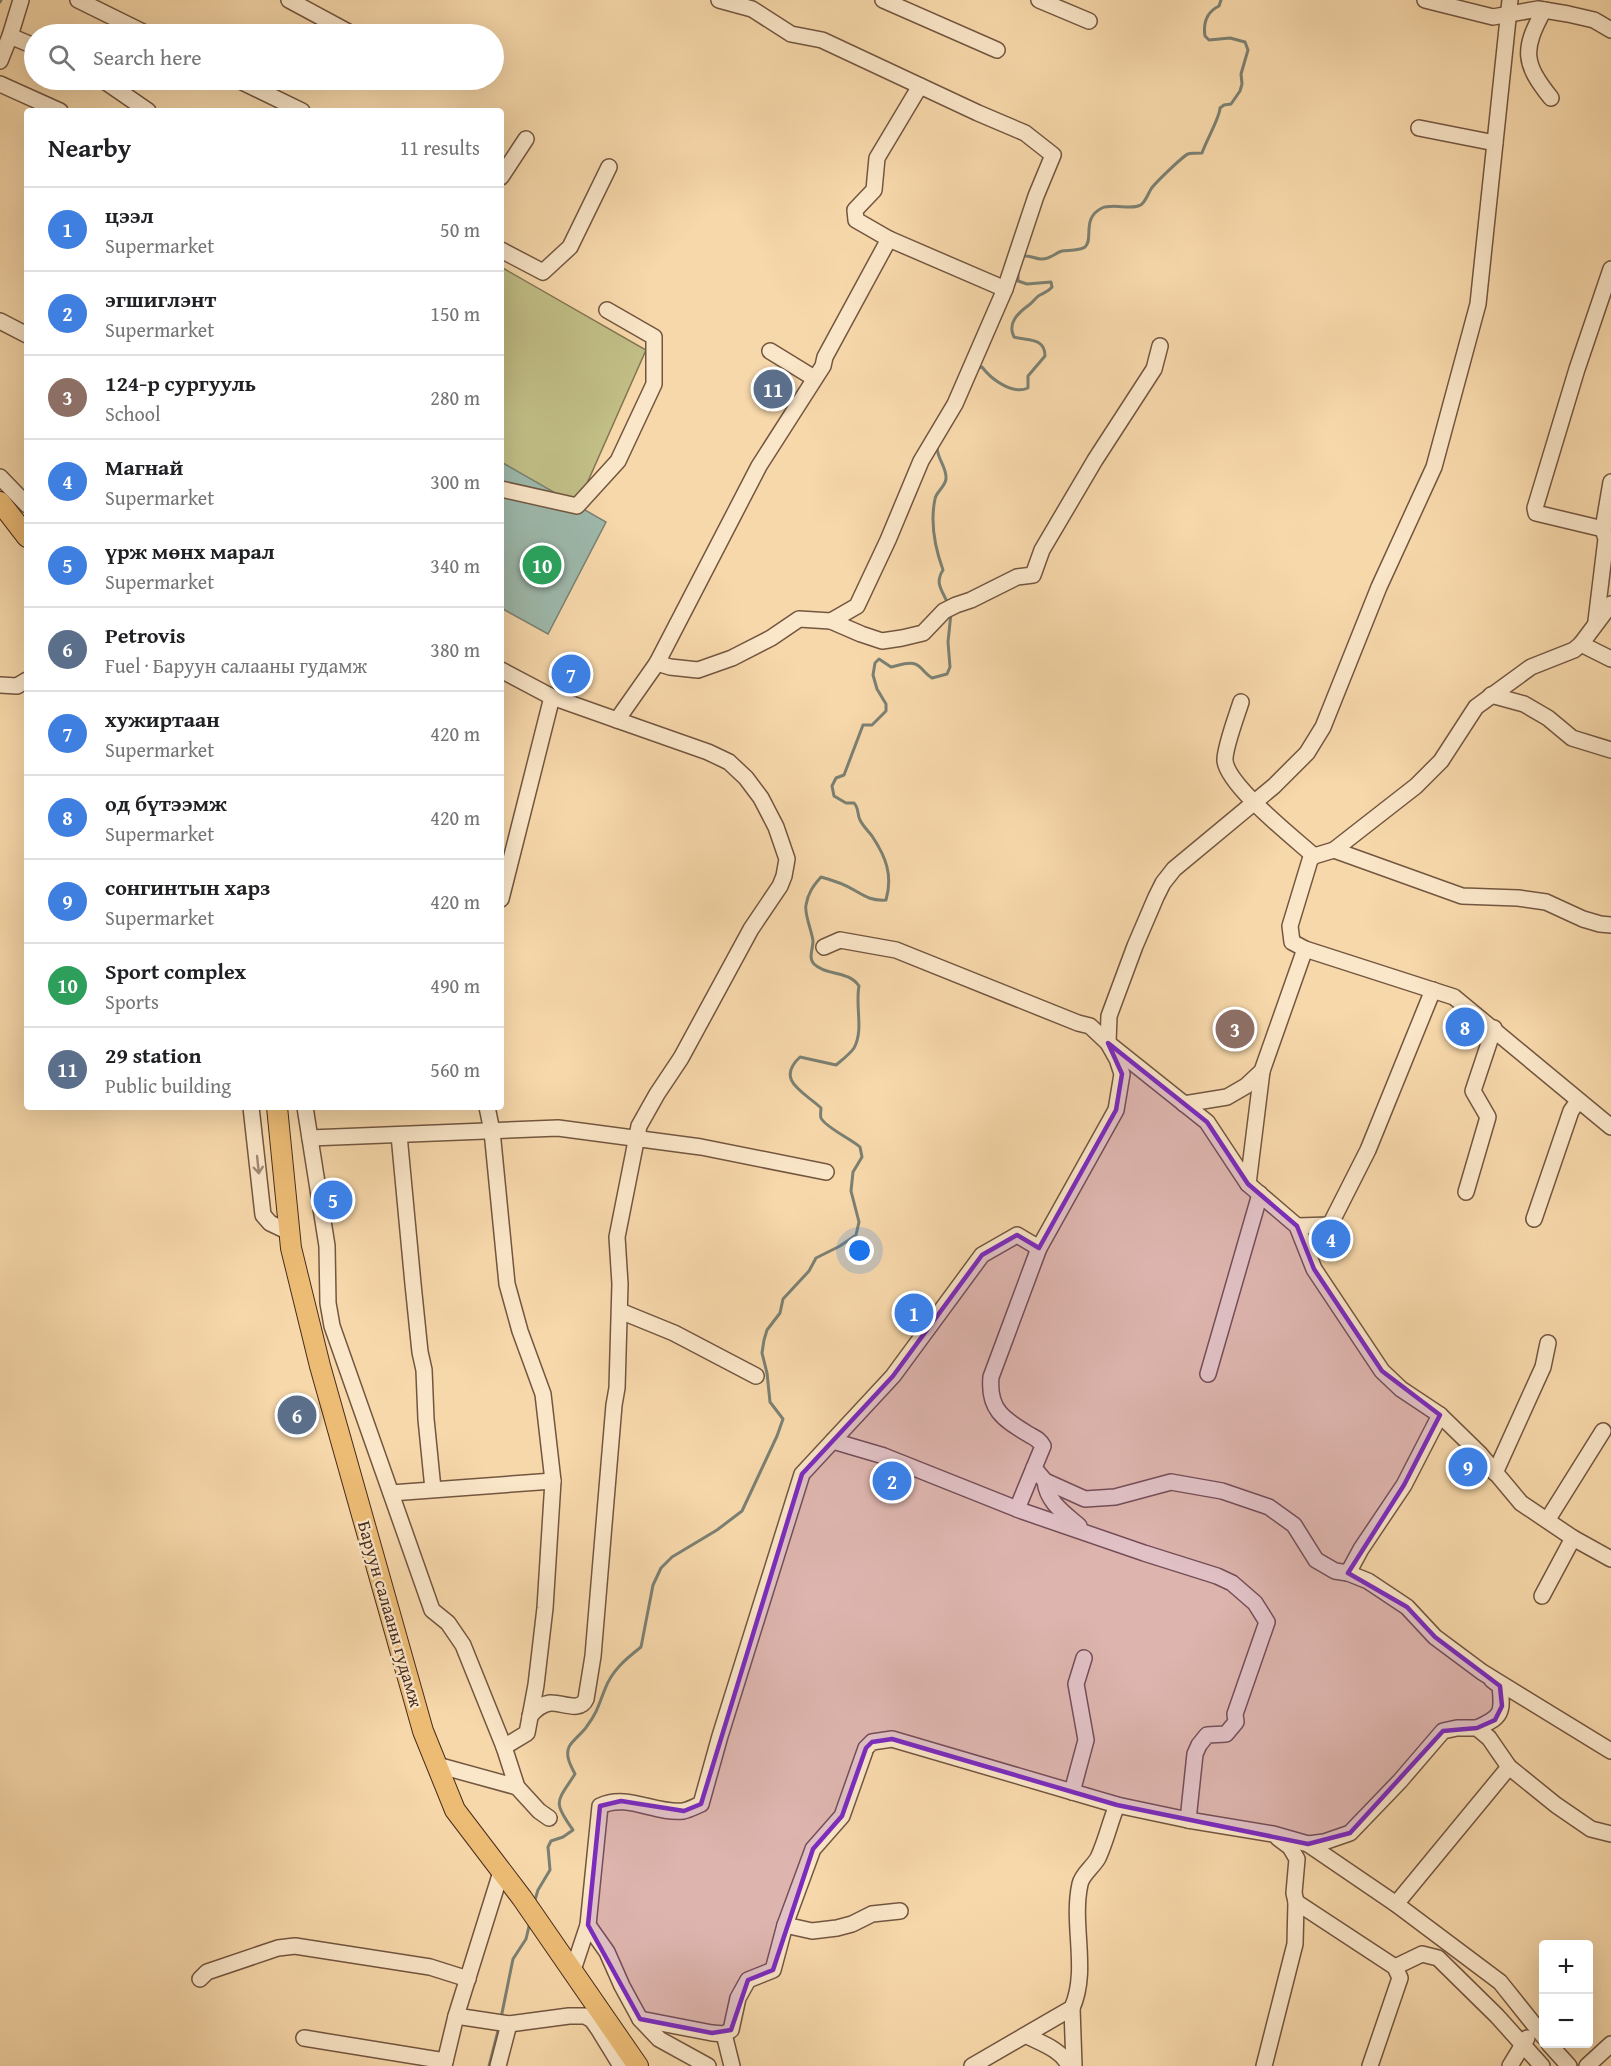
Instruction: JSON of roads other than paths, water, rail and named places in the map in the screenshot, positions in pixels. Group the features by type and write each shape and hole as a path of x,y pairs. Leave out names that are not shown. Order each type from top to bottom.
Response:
{"main road":[{"path":"0,502 24,533"},
{"name":"Баруун салааны гудамж","path":"278,1116 291,1248 324,1382 423,1731 455,1810 522,1898 638,2066"}],"street":[{"path":"0,61 21,0"},
{"path":"78,0 127,24"},
{"path":"289,0 333,24"},
{"path":"719,0 752,9 791,34 822,40 1025,133 1053,155 1036,196 1005,289 955,404 921,461 857,606 831,621"},
{"path":"883,0 997,50"},
{"path":"1039,0 1089,21"},
{"path":"1425,0 1493,17 1539,9 1594,20 1611,30"},
{"path":"1017,1509 1043,1446 1039,1439 1010,1423 998,1411 990,1395 991,1377 1040,1248 1116,1110 1122,1074 1108,1042 1109,1016 1135,946 1163,883 1174,869 1254,803 1307,753 1323,728 1379,587 1434,467 1478,304 1510,0"},
{"path":"1544,10 1532,32 1528,59 1535,78 1551,98"},
{"path":"10,36 24,42"},
{"path":"0,84 53,108"},
{"path":"920,86 876,158 874,190 855,210 856,220 890,239 1005,289"},
{"path":"118,90 144,108"},
{"path":"259,90 296,108"},
{"path":"1419,128 1495,143"},
{"path":"504,172 526,139"},
{"path":"504,252 543,272 570,247 609,167"},
{"path":"617,720 657,663 759,466 823,366 858,293 890,239"},
{"path":"1603,529 1536,513 1535,508 1577,369 1611,269"},
{"path":"504,490 577,506 618,461 654,384 654,337 607,310"},
{"path":"0,321 24,333"},
{"path":"657,663 698,670 732,658 771,638 799,619 831,621 882,640 902,638 923,633 950,608 972,600 1017,577 1033,575 1042,550 1095,460 1154,369 1160,345"},
{"path":"770,351 814,378"},
{"path":"0,477 24,502"},
{"path":"1596,624 1606,539 1603,529 1611,482"},
{"path":"1611,604 1574,650 1531,667 1476,707 1441,761 1416,786 1334,850 1314,855 1310,860 1290,926 1292,942 1305,949 1454,997 1611,1127"},
{"path":"1581,644 1611,659"},
{"path":"504,672 552,697 708,752 729,762 746,778 761,798 776,827 787,859 780,886 751,929 681,1058 639,1126 617,1238 620,1311 617,1388 593,1656 586,1700 579,1707 549,1703 535,1710 530,1716"},
{"path":"0,685 17,686 24,682"},
{"path":"1491,695 1524,704 1548,718 1572,738 1611,750"},
{"path":"504,887 552,697"},
{"path":"1241,702 1225,758 1227,768 1254,803 1314,855"},
{"path":"1334,850 1462,896 1518,898 1546,903 1583,919 1611,925"},
{"path":"824,947 840,940 896,950 1090,1026 1207,1122 1254,1189 1297,1226 1314,1269 1382,1371 1401,1389 1440,1416 1480,1454 1521,1503 1548,1519 1573,1538 1611,1559"},
{"path":"1208,1374 1254,1189 1262,1071 1305,949"},
{"path":"1297,1226 1330,1225 1368,1150 1433,990"},
{"path":"1466,1192 1488,1117 1473,1091 1494,1029"},
{"path":"1184,1104 1227,1097 1246,1086 1262,1071"},
{"path":"1534,1219 1571,1111 1578,1101"},
{"path":"252,1110 263,1215 268,1221 289,1232"},
{"path":"305,1110 327,1246 328,1303 332,1326 432,1610 448,1623 463,1645 504,1747 517,1787 539,1811 549,1818"},
{"path":"488,1110 492,1131 507,1284 520,1331 543,1394 553,1481 546,1598 527,1733 504,1747"},
{"path":"254,1126 278,1116"},
{"path":"310,1138 558,1128 700,1147 826,1172"},
{"path":"399,1135 420,1352 424,1370 433,1489"},
{"path":"573,1970 588,1925 600,1806 607,1802 621,1801 684,1811 701,1804 802,1474 893,1376 982,1255 1017,1235 1040,1248"},
{"path":"620,1311 674,1333 756,1376"},
{"path":"1495,1473 1544,1367 1548,1343"},
{"path":"1348,1573 1361,1549 1404,1485 1440,1416"},
{"path":"1548,1519 1603,1431"},
{"path":"832,1441 884,1456 1017,1509 1217,1576 1232,1583 1255,1603 1267,1622 1235,1714 1236,1722 1226,1734 1207,1735 1195,1754 1188,1820"},
{"path":"1034,1468 1045,1482 1085,1498 1115,1497 1171,1482 1222,1491 1269,1507 1294,1525 1316,1560 1335,1570 1368,1581 1407,1607 1435,1637 1500,1686 1502,1706 1495,1720 1477,1728 1443,1731 1400,1781 1350,1833 1324,1842 1308,1844"},
{"path":"391,1493 553,1481"},
{"path":"1045,1482 1046,1493 1057,1508 1086,1532"},
{"path":"1542,1596 1573,1538"},
{"path":"1072,1792 1086,1740 1076,1683 1084,1658"},
{"path":"1482,1672 1611,1751"},
{"path":"1477,1728 1489,1738 1509,1767 1556,1805 1592,1829 1611,1834"},
{"path":"640,2019 724,2034 730,2030 738,1998 748,1980 773,1970 785,1926 813,1850 842,1816 866,1748 872,1742 892,1739 1117,1805 1188,1820 1274,1834 1308,1844 1396,1904 1500,1982 1539,2032"},
{"path":"436,1765 517,1787"},
{"path":"1396,1904 1509,1767"},
{"path":"1074,2066 1072,2008 1079,1982 1077,1916 1080,1882 1097,1858 1117,1805"},
{"path":"1264,2066 1295,1944 1296,1902 1294,1893 1297,1859 1290,1847 1274,1834"},
{"path":"304,2038 440,2063 501,1872"},
{"path":"1296,1902 1395,1967 1400,1978 1371,2066"},
{"path":"785,1926 812,1931 837,1928 852,1924 872,1914 900,1911"},
{"path":"588,1925 607,1952 640,2019 659,2039 708,2066"},
{"path":"200,1979 207,1972 278,1948 295,1946 430,1967 468,1979"},
{"path":"1395,1967 1422,1954 1438,1958 1542,2066"},
{"path":"972,2066 1072,2008"},
{"path":"456,2016 509,2024 585,2016 596,2025 621,2066"},
{"path":"498,2066 509,2024"},
{"path":"1510,2066 1524,2045 1532,2025"},
{"path":"724,2034 732,2066"},
{"path":"1027,2036 1050,2047 1066,2059 1069,2066"},
{"path":"1587,2066 1611,2044"},
{"path":"1553,2048 1569,2066"}],"waterway":[{"path":"1022,259 1024,256 1044,259 1062,251 1085,247 1090,223 1096,212 1112,206 1139,206 1153,186 1188,154 1202,153 1220,108 1231,104 1240,91 1241,74 1248,50 1245,42 1230,38 1209,40 1205,36 1207,18 1211,11 1219,6 1221,0"},
{"path":"978,368 982,367 1002,385 1022,390 1028,388 1028,376 1045,356 1039,343 1014,337 1012,327 1021,311 1052,287 1051,282 1027,284 1018,281 1018,273"},
{"path":"937,447 946,479 935,499 933,526 943,570 939,583 948,604"},
{"path":"534,1903 538,1890 550,1870 548,1847 551,1841 573,1830 562,1813 559,1802 575,1774 568,1757 569,1747 593,1717 611,1676 641,1647 653,1585 661,1568 672,1557 717,1530 742,1511 777,1436 783,1419 770,1402 762,1353 767,1330 780,1313 783,1299 809,1271 816,1258 856,1235 859,1222 851,1191 853,1172 862,1157 860,1147 823,1122 821,1108 801,1092 791,1080 790,1073 793,1065 800,1057 836,1065 854,1048 859,1026 859,986 849,978 819,968 812,962 813,941 806,905 811,890 821,877 842,884 869,898 886,900 889,882 887,866 881,851 860,820 856,805 846,803 834,796 832,786 836,778 844,775 863,725 872,725 886,711 886,704 877,689 873,675 875,663 879,659 891,667 907,663 918,665 932,678 947,674 950,667 948,642 951,613"},
{"path":"501,2018 513,1959 526,1939 530,1922"},
{"path":"489,2066 499,2027"}],"place":[{"name":"29 station","path":"773,389"},
{"name":"Sport complex","path":"542,565"},
{"name":"хужиртаан","path":"571,674"},
{"name":"од бүтээмж","path":"1465,1027"},
{"name":"124-р сургууль","path":"1235,1029"},
{"name":"үрж мөнх марал","path":"333,1200"},
{"name":"Магнай","path":"1331,1239"},
{"name":"цээл","path":"914,1313"},
{"name":"Petrovis","path":"297,1415"},
{"name":"сонгинтын харз","path":"1468,1467"},
{"name":"эгшиглэнт","path":"892,1481"}]}
